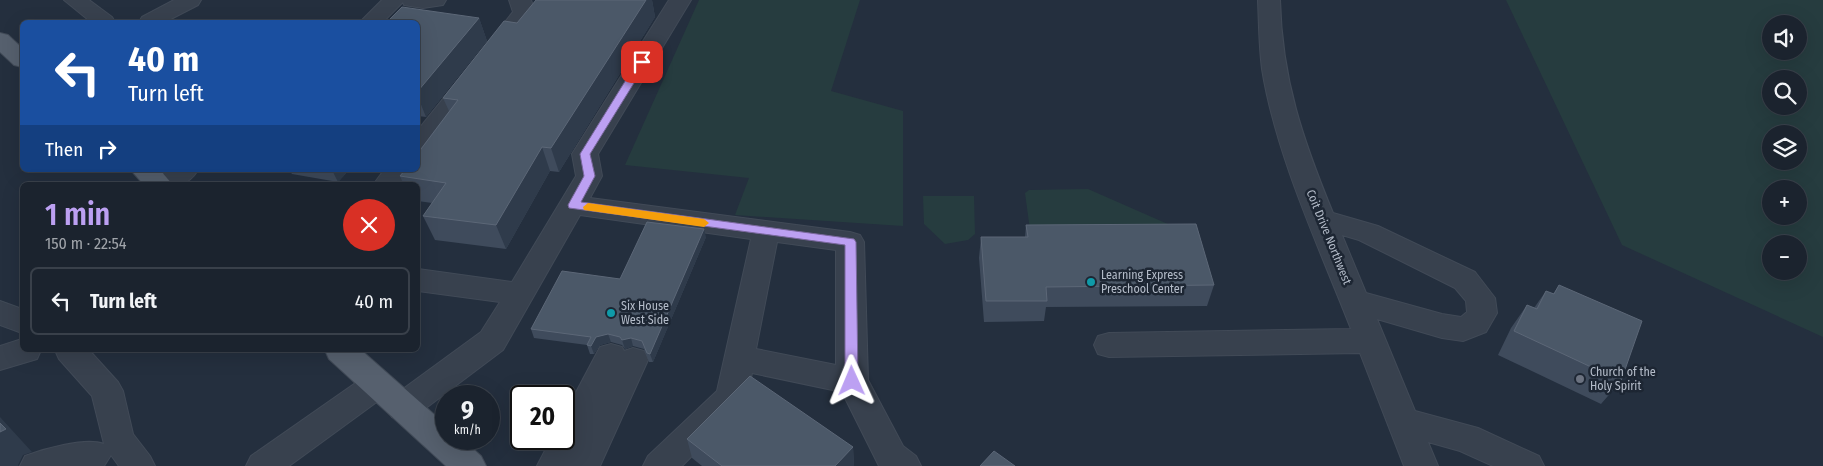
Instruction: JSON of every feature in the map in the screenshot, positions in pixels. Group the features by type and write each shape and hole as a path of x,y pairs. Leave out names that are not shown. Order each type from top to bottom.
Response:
{"main road":[{"path":"146,172 157,182"},
{"path":"342,352 469,466"}],"street":[{"path":"75,0 101,20"},
{"path":"154,20 190,0"},
{"path":"373,20 394,0"},
{"path":"420,143 524,12 520,0"},
{"path":"403,407 492,341 590,176 585,154 680,0"},
{"name":"Coit Drive Northwest","path":"1270,0 1268,30 1272,65 1280,102 1299,163 1421,466"},
{"path":"170,182 182,172"},
{"path":"388,182 396,172"},
{"path":"573,205 850,242 852,381 891,456 904,466"},
{"path":"1322,220 1368,233 1465,280 1480,298 1482,313 1475,324 1463,329 1442,326 1355,300"},
{"path":"660,466 731,398 766,231"},
{"path":"420,280 520,294"},
{"path":"0,312 20,321"},
{"path":"1109,345 1371,341"},
{"path":"0,358 20,352"},
{"path":"72,352 107,391 97,453"},
{"path":"739,358 852,381"},
{"path":"554,466 614,375 583,466"},
{"path":"263,466 378,384"},
{"path":"1404,422 1466,438 1527,466"},
{"path":"37,466 97,453 138,466"}],"green space":[{"path":"699,0 860,0 831,91 903,111 903,226 735,215 749,178 625,165"},
{"path":"1506,0 1823,0 1823,337 1622,245"},
{"path":"1088,189 1170,225 1030,230 1025,193 1029,190"},
{"path":"923,196 974,196 975,234 968,240 945,244 924,224"}],"building":[{"path":"536,0 646,0 551,148 542,147 496,225 423,216 446,183 400,176 403,172 420,172 420,150 458,100 443,98 504,21 517,23"},
{"path":"402,7 479,18 420,89 420,20 389,20"},
{"name":"Six House West Side","path":"647,222 704,229 650,354 647,353 642,341 631,338 622,340 620,337 608,334 596,337 591,346 587,345 591,337 531,329 562,271 620,279"},
{"name":"Learning Express Preschool Center","path":"1196,224 1214,285 1046,287 1047,301 986,301 981,237 1028,237 1026,225"},
{"path":"1559,285 1642,321 1621,381 1514,331 1527,305 1537,309 1546,291 1554,294"},
{"path":"750,376 853,447 835,466 722,466 687,439"},
{"path":"0,423 6,429 0,432"},
{"path":"994,451 1015,466 980,466"}],"slow traffic":[{"path":"588,207 704,223"}],"place":[{"name":"Learning Express Preschool Center","path":"1091,282"},
{"name":"Six House West Side","path":"611,313"},
{"name":"Church of the Holy Spirit","path":"1580,379"}],"route":[{"path":"642,62 585,154 590,176 573,205 850,242 852,381"}]}
